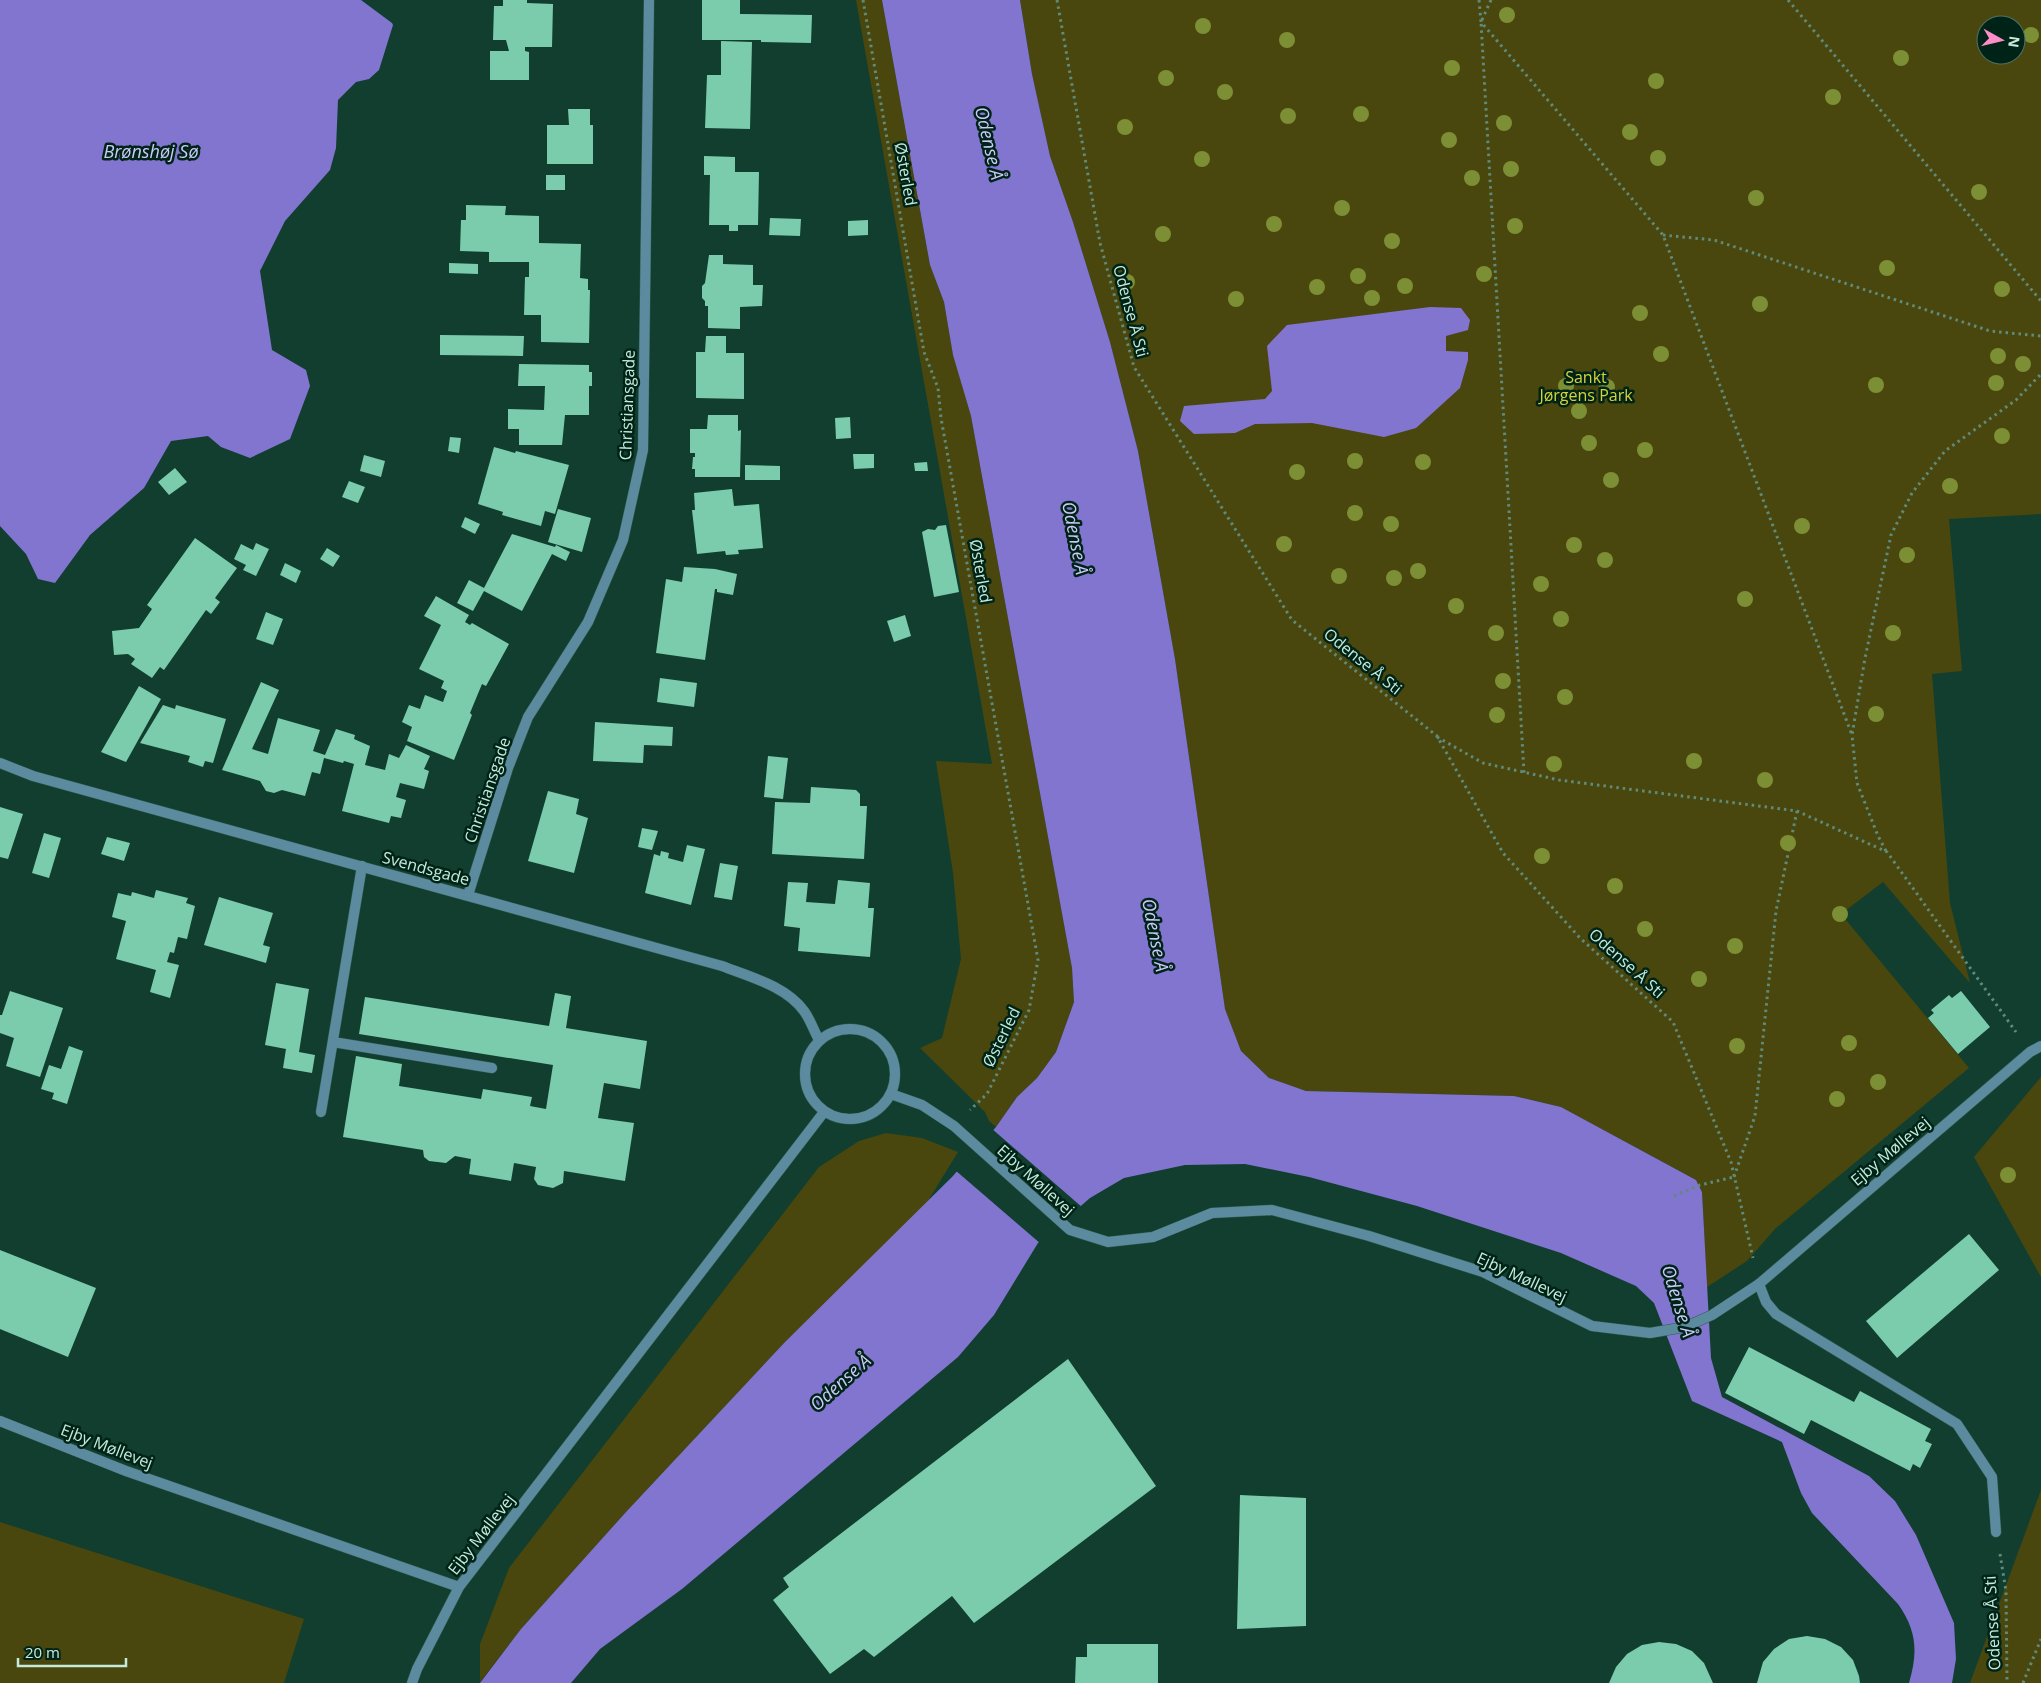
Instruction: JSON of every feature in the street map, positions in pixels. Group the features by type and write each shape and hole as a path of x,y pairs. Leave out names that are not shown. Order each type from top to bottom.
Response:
{"street":[{"name":"Christiansgade","path":"468,895 508,768 528,717 588,622 623,540 643,450 649,0"},
{"name":"Svendsgade","path":"0,763 33,776 722,966 759,980 785,993 804,1012 819,1040"},
{"path":"321,1112 362,866"},
{"path":"851,1028 867,1032 883,1043 892,1056 895,1078 891,1094 876,1111 859,1119 843,1119 824,1112 812,1100 805,1085 805,1062 819,1040 833,1031 851,1028"},
{"path":"333,1042 492,1068"},
{"name":"Ejby Møllevej","path":"891,1094 922,1105 954,1126 1070,1230 1108,1242 1153,1237 1212,1213 1272,1210 1369,1236 1483,1272 1592,1326 1650,1333 1685,1327 1712,1316 1759,1284 2030,1052 2041,1046"},
{"name":"Ejby Møllevej","path":"0,1421 126,1471 459,1587 824,1112"},
{"path":"1759,1284 1766,1302 1776,1314 1957,1424 1992,1477 1996,1532"},
{"path":"412,1683 417,1669 459,1587"}],"path":[{"name":"Østerled","path":"863,0 924,352 938,388 941,418 1038,960 1029,1010 992,1085 987,1094 954,1126"},
{"name":"Odense Å Sti","path":"1056,0 1100,242 1134,367 1292,620 1437,736 1503,853 1580,938 1674,1022 1731,1162 1759,1284"},
{"path":"1479,0 1524,772"},
{"path":"1481,22 1491,0"},
{"path":"1788,0 2041,302"},
{"path":"1481,22 1663,235 1852,735 1857,783 1878,836 1887,852 2030,1052"},
{"path":"1663,235 1714,240 1990,331 2041,336"},
{"path":"1852,735 1865,658 1891,535 1912,493 1945,451 2016,400 2041,374"},
{"path":"1437,736 1483,763 1559,780 1797,810 1887,852"},
{"path":"1674,1196 1700,1185 1734,1177 1755,1116 1776,911 1797,810"},
{"name":"Odense Å Sti","path":"1996,1532 2006,1591 2007,1683"},
{"path":"2023,1683 2041,1638"}],"green space":[{"path":"856,0 882,0 930,265 944,302 953,354 971,416 1072,968 1074,1002 1056,1052 1037,1078 1017,1097 996,1127 989,1121 985,1112 920,1048 942,1038 961,959 953,873 936,761 992,764"},
{"name":"Sankt Jørgens Park","path":"1020,0 2041,0 2041,514 1949,519 1962,671 1932,674 1950,903 1970,983 1883,882 1841,914 1969,1068 1775,1229 1747,1261 1707,1287 1702,1192 1696,1180 1561,1107 1514,1096 1306,1091 1269,1078 1241,1051 1225,1009 1175,659 1138,451 1110,342 1073,222 1050,156 1032,74"},
{"path":"2041,1077 2041,1277 1974,1157"},
{"path":"886,1133 922,1138 958,1152 923,1209 785,1342 626,1512 521,1629 480,1682 480,1644 509,1568 819,1167 859,1141"},
{"path":"2041,1490 2041,1683 1970,1683"},
{"path":"0,1522 304,1619 284,1683 0,1683"}],"water":[{"name":"Brønshøj Sø","path":"0,0 361,0 393,25 379,70 369,79 356,82 338,100 336,148 330,170 285,221 260,271 272,350 306,370 310,386 290,439 250,458 221,447 208,436 171,441 144,488 90,535 55,583 38,579 26,554 0,526"},
{"name":"Odense Å","path":"882,0 1020,0 1032,74 1050,156 1073,222 1110,342 1138,451 1175,659 1225,1009 1241,1051 1269,1078 1306,1091 1514,1096 1561,1107 1696,1180 1702,1192 1711,1358 1722,1397 1869,1476 1895,1501 1916,1535 1954,1623 1956,1659 1952,1683 1909,1683 1914,1661 1914,1642 1909,1623 1898,1604 1812,1513 1801,1493 1782,1442 1692,1401 1654,1303 1636,1286 1561,1253 1417,1206 1309,1177 1245,1164 1185,1165 1124,1178 1090,1198 1038,1243 994,1315 958,1357 682,1589 600,1649 571,1683 480,1683 521,1629 626,1512 785,1342 952,1177 996,1127 1017,1097 1037,1078 1056,1052 1074,1002 1072,968 971,416 953,355 944,302 930,265"},
{"path":"1430,307 1461,308 1470,320 1468,330 1446,336 1446,351 1468,352 1468,360 1460,388 1416,428 1384,437 1312,423 1255,424 1235,433 1194,434 1180,421 1184,406 1265,399 1272,391 1267,346 1287,325"}],"pier":[{"path":"991,1128 1083,1208 1041,1244 955,1170"}],"building":[{"path":"503,0 527,0 527,3 553,4 552,47 525,47 525,51 529,52 529,80 490,80 490,51 509,51 506,40 493,40 494,6 503,6"},
{"path":"702,0 740,0 740,14 812,15 811,43 761,42 761,40 702,40"},
{"path":"721,41 752,42 750,129 705,128 707,75 721,75"},
{"path":"568,109 590,109 590,125 593,125 593,164 547,164 547,125 569,125"},
{"path":"704,156 735,157 735,172 759,172 758,225 738,225 738,231 729,231 729,225 709,225 710,175 704,175"},
{"path":"546,175 565,175 565,190 546,190"},
{"path":"466,205 506,206 505,215 539,216 539,243 581,244 580,278 588,279 588,290 590,290 589,343 541,342 541,315 524,315 525,277 529,277 529,262 489,262 489,252 460,251 461,220 466,220"},
{"path":"770,218 801,219 800,236 769,235"},
{"path":"868,220 868,235 848,236 848,221"},
{"path":"709,255 723,255 723,264 753,265 753,285 763,285 762,306 740,307 740,329 708,328 708,306 705,306 705,301 702,298 702,286 705,283"},
{"path":"449,263 478,264 478,274 449,273"},
{"path":"440,335 524,336 523,356 440,355"},
{"path":"706,336 726,336 726,353 744,353 744,399 696,398 696,352 705,352"},
{"path":"519,364 589,365 589,372 592,372 592,386 589,386 589,415 565,415 562,445 519,445 519,429 508,429 508,409 544,410 545,386 518,386"},
{"path":"708,415 738,415 738,431 741,430 740,477 695,477 695,469 692,469 695,453 690,453 690,429 707,429"},
{"path":"850,417 851,438 836,439 835,418"},
{"path":"450,437 461,438 459,453 448,451"},
{"path":"494,447 569,465 555,514 545,511 541,526 502,515 503,512 478,504"},
{"path":"853,454 874,454 874,468 854,469"},
{"path":"364,455 385,461 381,477 360,471"},
{"path":"927,462 928,471 915,471 914,463"},
{"path":"745,465 780,466 780,480 745,480"},
{"path":"175,468 187,482 169,495 158,482"},
{"path":"349,481 365,487 358,503 342,497"},
{"path":"732,489 734,506 759,504 763,548 738,550 739,554 726,555 725,551 697,554 692,510 695,510 694,493"},
{"path":"558,509 591,518 582,552 548,542"},
{"path":"465,517 480,524 475,534 461,527"},
{"path":"946,525 959,592 934,597 922,532 928,529 935,530 938,526"},
{"path":"512,534 555,547 556,545 570,552 566,561 552,554 522,611 484,591 473,611 457,603 469,580 484,588"},
{"path":"195,538 237,568 215,598 220,602 211,614 206,610 164,670 160,667 152,678 131,664 135,659 128,654 114,655 112,631 139,628 152,609 147,605"},
{"path":"256,543 269,549 256,576 243,570 246,565 234,559 241,544 253,550"},
{"path":"327,548 340,556 333,567 320,559"},
{"path":"285,563 301,571 296,583 280,575"},
{"path":"684,567 715,569 737,574 733,595 717,592 717,589 715,589 705,660 656,653 666,579 682,582"},
{"path":"436,596 469,615 465,622 470,625 472,623 509,644 486,686 482,684 454,760 407,741 412,727 402,722 409,705 420,709 425,695 443,702 447,691 441,688 444,681 419,669 441,625 424,616"},
{"path":"266,612 283,619 273,645 256,639"},
{"path":"905,615 911,636 894,642 887,621"},
{"path":"660,678 697,683 694,707 657,702"},
{"path":"261,682 279,690 252,749 268,754 278,718 320,730 313,751 325,755 336,729 355,735 354,739 370,746 365,765 385,770 389,754 399,758 406,745 430,756 424,769 429,771 424,789 400,783 396,797 406,800 401,818 391,816 389,823 342,811 354,764 344,761 343,763 324,758 320,774 312,772 305,796 282,790 274,793 266,791 260,781 222,770"},
{"path":"139,686 161,699 126,762 101,752"},
{"path":"163,705 175,709 176,705 226,719 213,763 205,761 203,767 188,762 190,756 140,743"},
{"path":"595,722 673,727 672,746 644,745 643,763 593,761"},
{"path":"768,756 788,758 783,799 764,797"},
{"path":"811,787 856,790 860,794 860,806 867,806 864,859 772,854 775,802 810,803"},
{"path":"548,791 579,799 576,814 588,818 574,873 528,861"},
{"path":"0,807 23,814 8,859 0,857"},
{"path":"642,828 658,831 652,850 638,847"},
{"path":"44,833 61,838 49,878 32,873"},
{"path":"107,837 130,843 124,861 101,854"},
{"path":"687,845 705,849 691,905 645,893 654,854 660,856 661,851 669,853 668,858 683,862"},
{"path":"720,863 738,866 732,900 714,897"},
{"path":"838,880 870,883 868,908 874,908 870,957 798,951 800,928 784,926 788,882 808,883 806,902 835,904"},
{"path":"156,890 188,898 186,903 195,906 187,939 178,937 174,953 170,952 167,962 179,965 170,998 150,992 156,970 116,959 126,921 112,917 118,893 131,896 132,892 154,898"},
{"path":"219,897 273,913 263,945 270,947 266,963 204,945"},
{"path":"276,983 309,989 299,1052 315,1055 312,1073 283,1068 286,1049 265,1045"},
{"path":"10,991 63,1008 40,1077 6,1066 14,1038 0,1033 0,1015 2,1015"},
{"path":"1961,991 1990,1027 1958,1054 1928,1018 1934,1013 1931,1010 1949,995 1952,998"},
{"path":"555,993 571,996 566,1028 647,1041 640,1089 604,1083 598,1118 634,1123 625,1181 564,1171 563,1183 553,1188 538,1185 534,1179 536,1167 514,1163 511,1181 469,1174 471,1159 455,1156 446,1163 429,1161 424,1157 423,1150 343,1137 356,1056 402,1064 399,1086 481,1099 483,1089 532,1097 530,1106 546,1109 553,1065 359,1034 365,997 549,1026"},
{"path":"69,1046 83,1051 67,1104 52,1099 54,1093 41,1089 49,1065 61,1069"},
{"path":"1969,1234 1999,1270 1897,1358 1866,1321"},
{"path":"0,1250 96,1288 68,1357 0,1329"},
{"path":"1749,1347 1854,1402 1860,1391 1931,1429 1925,1441 1932,1444 1920,1468 1913,1464 1910,1471 1811,1420 1804,1434 1725,1393"},
{"path":"1068,1359 1156,1486 974,1623 952,1596 874,1657 864,1649 830,1674 773,1600 789,1587 783,1578"},
{"path":"1240,1495 1306,1498 1306,1626 1237,1629"},
{"path":"1807,1636 1825,1639 1841,1647 1853,1660 1860,1683 1757,1683 1763,1662 1774,1649 1789,1639"},
{"path":"1659,1642 1676,1644 1692,1651 1704,1663 1713,1683 1609,1683 1616,1667 1627,1654 1642,1645"},
{"path":"1087,1644 1158,1644 1158,1683 1075,1683 1076,1657 1087,1657"}]}
